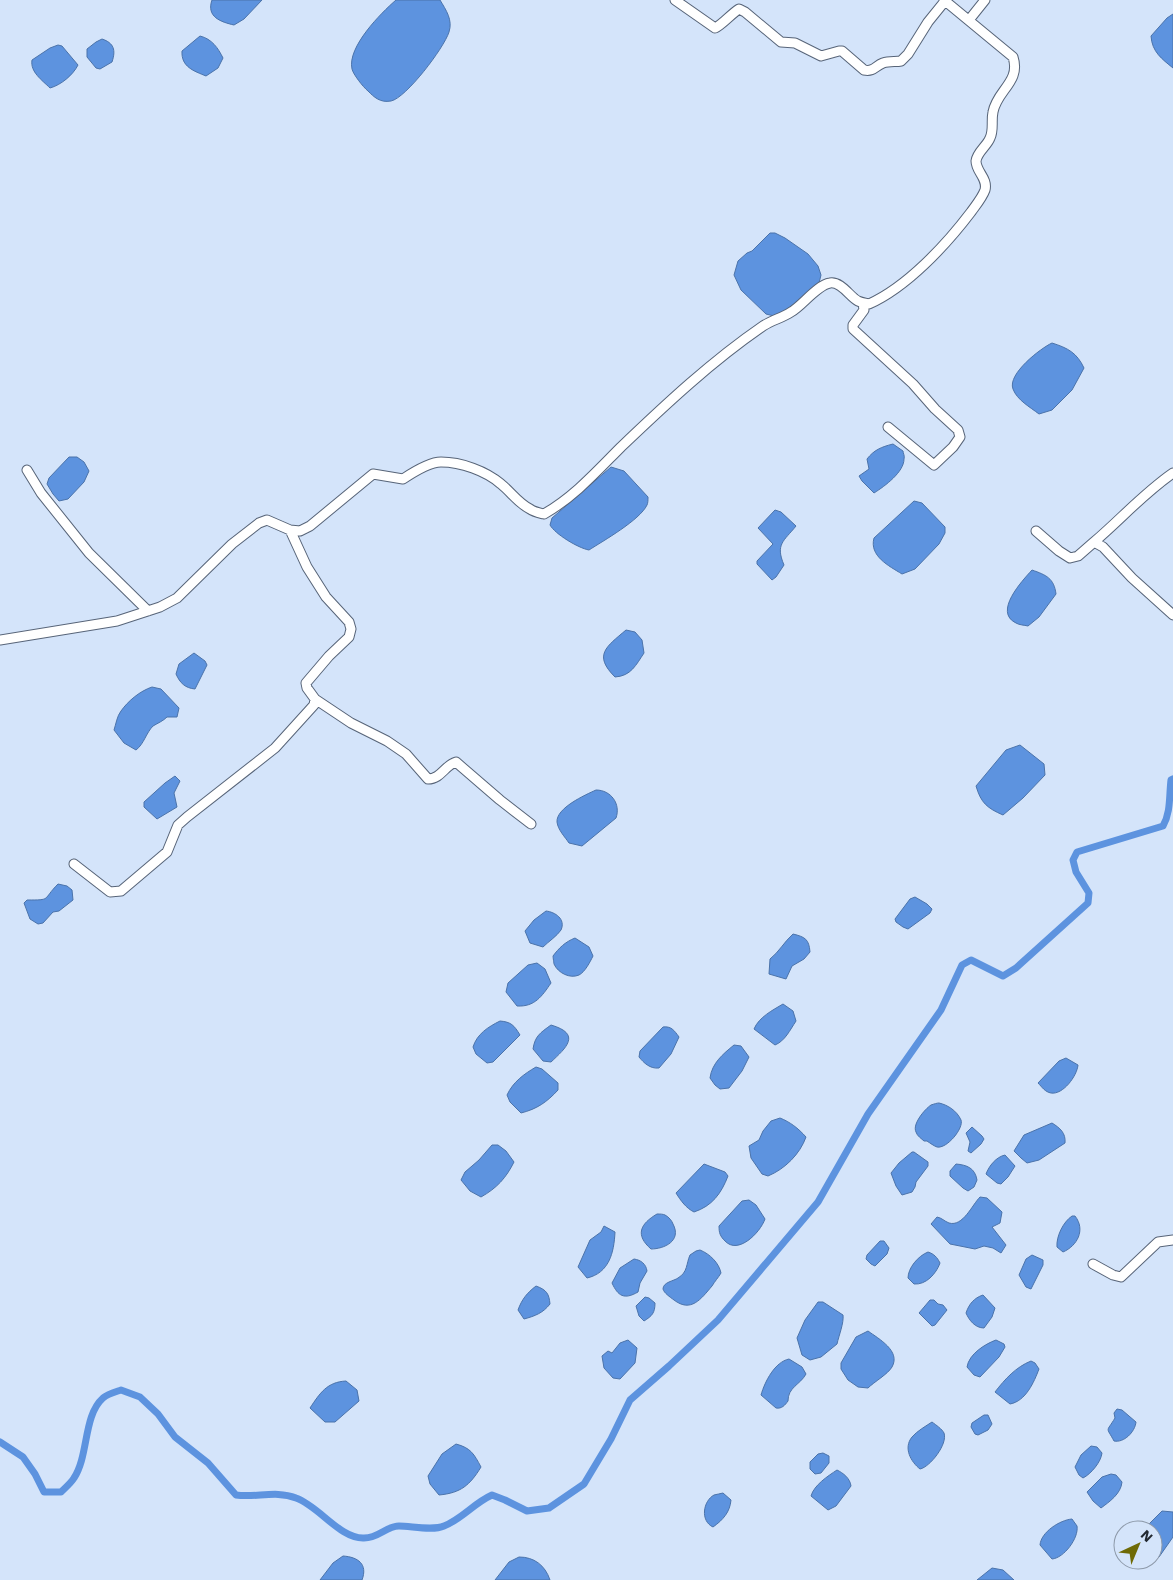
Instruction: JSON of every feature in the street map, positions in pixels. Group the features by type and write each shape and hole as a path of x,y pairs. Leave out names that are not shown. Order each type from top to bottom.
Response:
{"street":[{"path":"0,640 117,621 160,608 177,598 232,544 259,523 267,520 290,530 300,531 310,526 374,474 403,479 415,471 439,461 468,466 489,475 530,510 544,514 559,505 592,477 705,370 763,326 791,312 822,287 831,283 837,284 856,300 863,303 869,304 879,300 921,269 957,231 984,192 986,185 976,163 977,158 991,138 993,112 996,104 1014,77 1016,66 1013,57 969,20 944,0 924,27 908,54 901,61 882,63 876,68 867,71 842,51 822,56 795,43 781,42 739,9 715,28 675,0"},
{"path":"969,20 985,0"},
{"path":"863,303 864,310 853,325 853,329 913,384 935,409 958,430 960,437 954,447 934,465 888,427"},
{"path":"27,470 41,493 89,553 148,611"},
{"path":"1036,530 1059,551 1070,558 1078,556 1121,519 1133,505 1173,473"},
{"path":"290,530 306,567 326,596 349,622 351,629 350,637 329,656 306,683 307,688 315,699 351,723 387,741 410,758 428,779 434,779 452,763 456,762 531,824"},
{"path":"1094,542 1103,547 1132,578 1173,615"},
{"path":"74,864 110,892 121,891 167,852 178,825 275,748 314,705 315,699"},
{"path":"1093,1264 1113,1275 1121,1277 1158,1242 1173,1240"}],"water":[{"path":"212,0 262,0 244,19 234,25 224,22 213,15 211,11"},
{"path":"396,0 440,0 448,15 450,28 440,49 415,82 398,98 384,101 375,97 361,84 352,69 352,60 360,41 367,31"},
{"path":"1173,14 1173,68 1156,51 1151,36"},
{"path":"200,36 214,44 223,58 218,68 206,76 189,68 182,56 182,51"},
{"path":"102,39 111,45 114,54 112,62 100,69 96,68 87,57 87,49"},
{"path":"58,45 62,46 78,65 66,79 50,88 35,72 32,60"},
{"path":"770,233 775,233 785,238 808,254 818,266 821,275 819,283 786,311 774,316 766,314 741,290 734,275 738,261 752,251"},
{"path":"1052,343 1071,352 1078,358 1084,368 1072,390 1052,410 1039,414 1017,397 1013,389 1013,383 1015,376 1026,362"},
{"path":"893,444 903,451 903,464 893,478 874,493 859,476 869,469 867,459 872,453"},
{"path":"69,457 77,457 84,462 89,471 84,482 68,499 59,501 47,484 49,478"},
{"path":"611,467 624,471 648,497 647,504 637,517 621,530 589,550 584,549 567,540 553,529 550,525 552,518"},
{"path":"914,501 922,503 945,527 945,533 939,544 915,569 902,574 881,560 874,550 873,544 874,538"},
{"path":"775,510 781,512 796,526 782,543 780,552 784,565 772,580 757,564 757,561 773,544 758,528"},
{"path":"1032,570 1051,581 1056,594 1039,617 1028,626 1020,625 1010,618 1007,612 1008,604 1016,589"},
{"path":"626,630 635,632 642,640 644,653 636,666 629,672 615,677 605,663 605,652 613,641"},
{"path":"194,653 205,661 207,665 195,689 188,688 179,680 176,674 179,664"},
{"path":"152,687 161,689 179,708 177,717 167,717 153,726 136,750 124,743 114,730 118,715 124,707 139,694"},
{"path":"1020,745 1044,764 1045,775 1003,815 985,804 976,786 1006,750"},
{"path":"175,776 180,781 174,793 177,807 157,819 144,807 144,802"},
{"path":"596,790 606,792 614,799 617,808 616,818 582,846 569,843 559,828 558,817 566,807"},
{"path":"58,884 67,886 72,890 73,900 59,911 53,912 43,923 38,924 30,919 24,903 27,900 46,898"},
{"path":"915,897 932,909 930,913 908,929 896,922 895,919 910,899"},
{"path":"546,911 559,917 562,926 561,930 543,947 530,943 525,931 534,920"},
{"path":"793,934 806,939 810,952 804,959 792,966 786,979 769,974 770,959"},
{"path":"575,938 589,947 593,956 583,972 572,976 558,970 554,964 553,956 568,941"},
{"path":"537,963 545,969 551,983 533,1003 517,1006 506,992 508,983 528,965"},
{"path":"783,1004 793,1011 796,1021 784,1038 775,1045 754,1029 763,1017"},
{"path":"500,1021 512,1025 520,1035 493,1062 487,1063 476,1054 473,1047 477,1038 484,1031"},
{"path":"551,1025 561,1029 569,1037 566,1047 551,1062 543,1061 533,1049 539,1035"},
{"path":"663,1027 672,1029 679,1037 671,1054 659,1068 653,1068 639,1057 640,1051"},
{"path":"734,1045 741,1046 749,1057 742,1071 729,1088 720,1089 710,1078 711,1073 719,1059"},
{"path":"1066,1058 1078,1065 1075,1074 1065,1088 1056,1093 1047,1092 1038,1083 1059,1061"},
{"path":"536,1067 542,1069 558,1083 558,1090 541,1104 521,1113 510,1102 507,1095 519,1079"},
{"path":"939,1103 955,1111 961,1120 961,1124 957,1133 950,1141 941,1147 937,1147 924,1141 917,1135 915,1129 917,1121 926,1110 931,1105"},
{"path":"780,1118 794,1126 806,1137 800,1149 791,1160 768,1176 762,1174 751,1158 749,1146 759,1140 771,1121"},
{"path":"1052,1123 1062,1131 1065,1136 1065,1143 1039,1160 1027,1163 1014,1151 1024,1135"},
{"path":"972,1127 984,1139 971,1153 968,1151 970,1142 966,1133"},
{"path":"492,1145 498,1145 506,1151 514,1162 501,1182 481,1197 470,1191 461,1180 465,1172"},
{"path":"912,1152 928,1162 928,1166 916,1182 912,1192 902,1195 891,1173"},
{"path":"1005,1155 1015,1166 1001,1184 986,1174 993,1162"},
{"path":"704,1164 725,1172 728,1176 711,1203 694,1212 684,1204 676,1193"},
{"path":"956,1164 970,1168 976,1176 977,1180 974,1187 968,1191 950,1176 950,1171"},
{"path":"980,1197 987,1198 1002,1212 1000,1223 992,1227 1006,1245 1001,1253 993,1248 984,1246 975,1249 950,1244 931,1224 937,1217 949,1223 959,1222 967,1215"},
{"path":"749,1200 756,1205 765,1219 754,1236 742,1244 730,1245 721,1236 719,1226 742,1201"},
{"path":"657,1214 664,1215 670,1219 673,1223 675,1235 666,1246 651,1249 641,1234 643,1226"},
{"path":"1072,1216 1075,1216 1078,1221 1080,1232 1076,1242 1063,1252 1057,1247 1059,1234"},
{"path":"604,1226 615,1232 612,1254 601,1272 587,1278 578,1267 590,1240 601,1232"},
{"path":"880,1241 884,1241 889,1248 887,1254 875,1266 866,1259 867,1255"},
{"path":"700,1250 714,1259 721,1273 700,1300 691,1305 680,1304 666,1293 663,1287 681,1276 690,1255"},
{"path":"928,1252 934,1255 940,1263 933,1275 926,1281 914,1284 908,1278 908,1274 917,1259"},
{"path":"1032,1255 1043,1260 1043,1265 1031,1289 1026,1287 1019,1275 1026,1259"},
{"path":"634,1259 643,1263 647,1271 640,1283 638,1292 629,1296 619,1294 612,1283 620,1268"},
{"path":"536,1286 547,1293 550,1304 545,1310 524,1319 518,1310 525,1296"},
{"path":"983,1295 995,1308 992,1317 984,1328 978,1327 973,1323 966,1313 972,1302"},
{"path":"645,1297 655,1303 652,1314 644,1321 639,1316 636,1306"},
{"path":"930,1300 943,1305 947,1310 935,1325 932,1326 919,1313"},
{"path":"818,1302 823,1302 843,1315 843,1322 837,1344 821,1357 810,1360 802,1355 797,1338 805,1320"},
{"path":"868,1331 888,1346 894,1356 894,1361 890,1370 868,1388 858,1387 848,1380 841,1369 841,1363 856,1337"},
{"path":"628,1340 637,1348 635,1363 620,1379 613,1378 604,1368 602,1356 608,1351 612,1353 620,1343"},
{"path":"996,1340 1004,1344 1005,1347 999,1357 980,1377 974,1375 967,1367 968,1362 974,1354"},
{"path":"789,1359 802,1367 806,1374 790,1392 786,1404 776,1408 761,1395 771,1373 779,1364"},
{"path":"1031,1361 1039,1369 1035,1380 1021,1399 1010,1404 995,1392 1011,1374"},
{"path":"346,1381 357,1390 359,1401 335,1422 325,1422 310,1408 329,1386"},
{"path":"1117,1409 1122,1410 1136,1422 1134,1429 1125,1439 1114,1441 1108,1430 1115,1418 1114,1413"},
{"path":"984,1415 988,1415 992,1424 988,1430 978,1435 975,1434 971,1427 972,1423"},
{"path":"932,1422 944,1433 945,1438 941,1449 933,1460 920,1469 909,1455 909,1441"},
{"path":"456,1444 472,1452 481,1467 473,1479 464,1487 439,1495 430,1484 428,1476 442,1454"},
{"path":"1091,1446 1097,1447 1102,1453 1095,1467 1083,1478 1075,1467 1081,1455"},
{"path":"823,1453 829,1456 829,1463 821,1473 815,1474 810,1469 810,1462 818,1454"},
{"path":"837,1470 848,1478 851,1486 836,1506 828,1510 811,1496 818,1485"},
{"path":"1111,1474 1116,1475 1122,1482 1121,1486 1114,1497 1101,1508 1087,1492 1102,1477"},
{"path":"723,1493 731,1500 729,1508 720,1522 713,1527 706,1520 705,1506 714,1495"},
{"path":"1162,1511 1173,1512 1173,1537 1163,1551 1163,1520 1153,1520"},
{"path":"1072,1519 1077,1526 1076,1536 1066,1551 1057,1558 1052,1559 1040,1545 1041,1540 1047,1531 1062,1522"},
{"path":"343,1556 360,1562 364,1570 362,1580 320,1580 333,1563"},
{"path":"519,1557 534,1560 542,1566 550,1580 495,1580 509,1562"},
{"path":"992,1568 1003,1570 1014,1580 977,1580"}],"waterway":[{"path":"0,1442 23,1457 35,1474 44,1492 61,1492 73,1480 79,1469 89,1425 97,1406 105,1397 121,1390 140,1397 158,1414 175,1437 208,1463 236,1495 274,1494 296,1498 305,1502 338,1528 355,1537 374,1536 394,1527 428,1528 444,1526 492,1495 527,1511 549,1508 584,1484 611,1439 630,1400 718,1320 818,1202 868,1114 941,1010 962,965 971,960 1003,976 1016,968 1088,903 1089,893 1076,872 1073,860 1077,852 1163,826 1166,821 1171,780 1173,779"}]}
